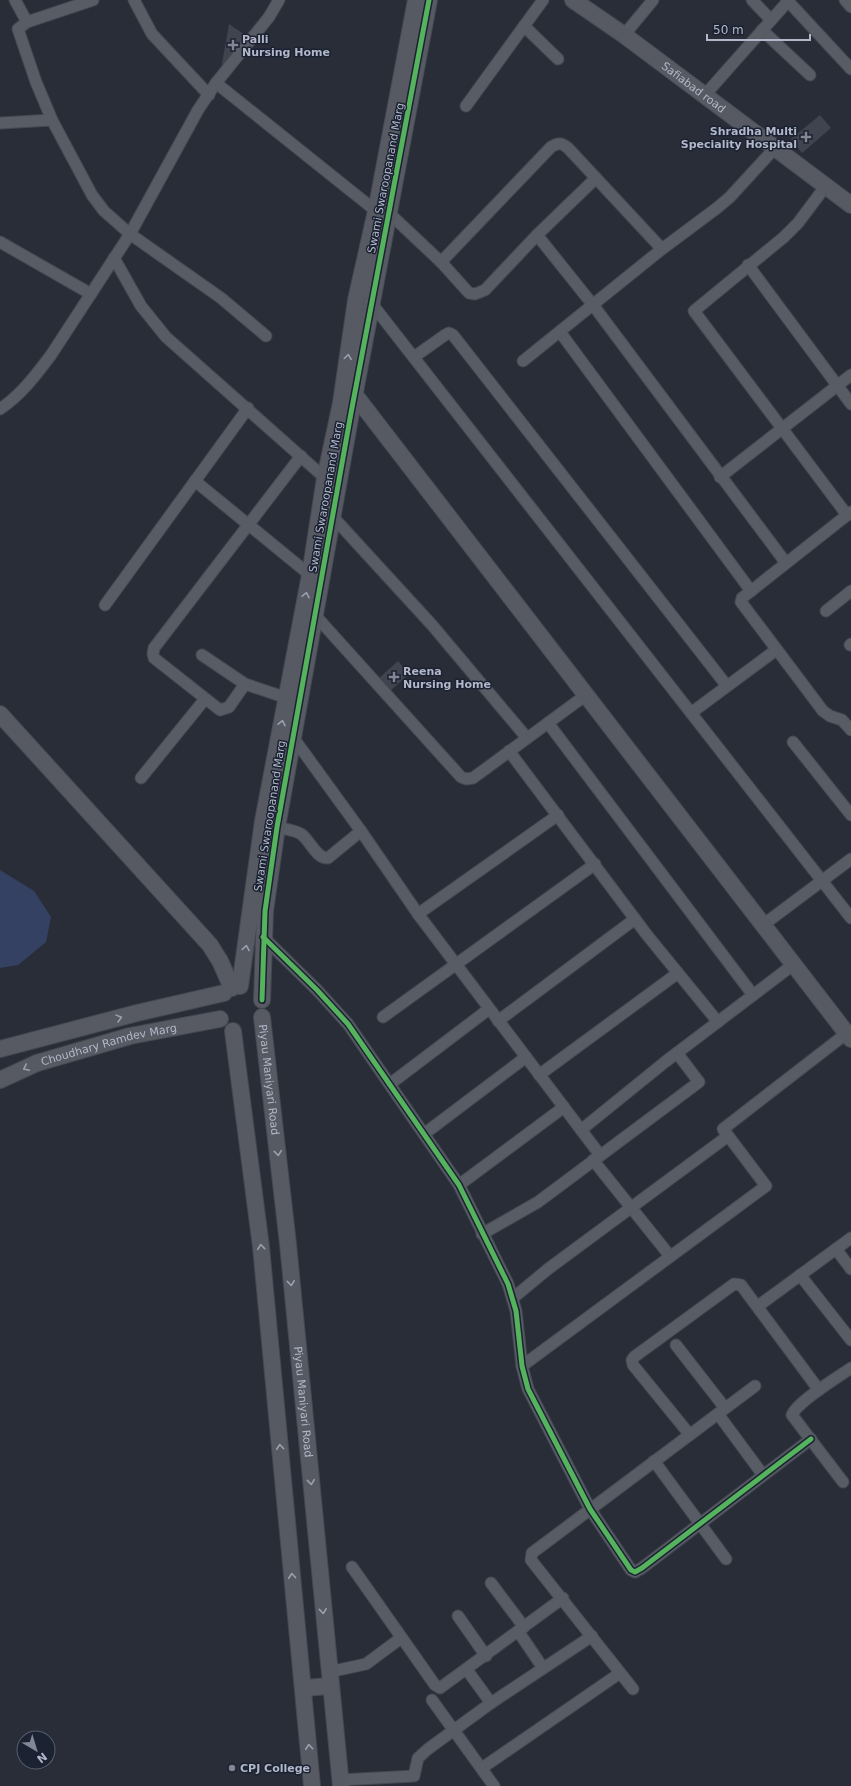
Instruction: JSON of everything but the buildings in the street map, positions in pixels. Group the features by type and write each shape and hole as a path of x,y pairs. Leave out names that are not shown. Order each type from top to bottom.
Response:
{"street":[{"path":"15,0 26,22"},
{"path":"93,0 76,2 26,22 18,29 18,33 52,120 92,195 104,211 130,234 221,298 266,336"},
{"path":"134,0 152,34 209,95"},
{"path":"0,409 20,393 38,373 130,234 198,110 216,83 269,17 279,0"},
{"name":"Swami Swaroopanand Marg","path":"262,1000 265,911 277,827 314,614 372,304 383,213 416,0"},
{"name":"Swami Swaroopanand Marg","path":"232,989 263,821 288,698 310,576 325,478 345,382 356,300 383,213 429,0"},
{"path":"466,106 543,0"},
{"name":"Safiabad road","path":"573,0 624,35 774,149 851,205"},
{"path":"624,35 653,0"},
{"path":"752,0 771,20"},
{"path":"704,96 788,0 851,69"},
{"path":"846,0 851,7"},
{"path":"524,26 558,59"},
{"path":"762,30 810,75"},
{"path":"216,83 383,213 441,262 469,293 475,294 485,290 537,235 596,178"},
{"path":"0,123 52,120"},
{"path":"441,262 554,145 563,144 662,249"},
{"path":"523,361 662,249 730,197 774,149"},
{"path":"825,187 798,223 784,237 748,265 694,311 782,428 849,513 750,591 742,598 741,602 823,711 830,716 842,720 851,730"},
{"path":"537,235 593,305 720,477 786,563"},
{"path":"0,242 91,294"},
{"path":"114,258 141,306 157,327 325,478"},
{"path":"748,265 851,404"},
{"path":"372,304 851,918"},
{"path":"560,332 750,591"},
{"path":"414,357 445,335 449,333 453,334 727,686"},
{"path":"720,477 851,375"},
{"path":"345,382 849,1036 723,1129 766,1186 522,1366"},
{"path":"105,605 248,408"},
{"path":"245,684 225,710 220,710 154,658 154,648 301,456"},
{"path":"195,481 310,576"},
{"path":"333,517 432,625 527,738"},
{"path":"826,611 851,591"},
{"path":"314,614 461,777 466,779 473,778 586,695"},
{"path":"691,713 776,650"},
{"path":"202,655 245,684 288,698"},
{"path":"142,778 205,699"},
{"path":"0,714 210,945 220,961 232,989"},
{"path":"548,723 753,995"},
{"path":"292,736 361,831 418,914 581,1130 631,1208 670,1256"},
{"path":"793,742 851,815"},
{"path":"509,751 635,919 718,1022"},
{"path":"418,914 558,815"},
{"path":"277,827 299,833 320,856 325,859 361,831"},
{"path":"763,925 851,859"},
{"path":"383,1017 595,864"},
{"path":"498,1021 635,919"},
{"path":"263,937 335,1008 390,1084 458,1185 508,1284 513,1298 522,1366 528,1389 590,1509 631,1570 635,1572 811,1439"},
{"path":"581,1130 677,1053 794,964"},
{"path":"539,1075 678,973"},
{"path":"249,988 257,992 262,1000 264,1008 262,1017 258,1025 250,1030 242,1032 233,1030 225,1026 220,1019 218,1010 220,1001 232,989 249,988"},
{"name":"Choudhary Ramdev Marg","path":"0,1049 232,989"},
{"path":"390,1084 490,1009"},
{"name":"Piyau Maniyari Road","path":"262,1017 288,1244 341,1783"},
{"name":"Choudhary Ramdev Marg","path":"0,1080 37,1063 108,1042 220,1019"},
{"path":"233,1030 261,1247 312,1786"},
{"path":"482,1234 538,1202 699,1082 677,1053"},
{"path":"424,1134 526,1057"},
{"path":"458,1185 564,1107"},
{"path":"513,1298 548,1268 728,1136"},
{"path":"758,1306 851,1238"},
{"path":"836,1249 851,1269"},
{"path":"800,1275 851,1340"},
{"path":"690,1434 633,1365 632,1360 634,1357 734,1284 742,1285 819,1390"},
{"path":"676,1345 763,1475"},
{"path":"843,1482 792,1415 796,1409 819,1390 851,1368"},
{"path":"633,1689 563,1598 531,1560 532,1553 756,1386"},
{"path":"654,1461 726,1559"},
{"path":"352,1568 437,1688 443,1687 467,1670 563,1598"},
{"path":"491,1583 521,1629 543,1668"},
{"path":"458,1616 486,1656"},
{"path":"341,1783 414,1781 418,1758 491,1703 592,1636"},
{"path":"303,1688 330,1679 366,1664 401,1638"},
{"path":"467,1670 491,1703"},
{"path":"482,1768 620,1672"},
{"path":"432,1700 494,1786"}],"water":[{"path":"0,870 34,891 51,917 46,942 18,965 0,968"}],"cycle path":[{"path":"262,1000 265,911 277,827 351,413 429,0"},
{"path":"263,937 317,990 348,1024 459,1185 508,1284 516,1311 522,1366 528,1389 590,1509 631,1570 635,1572 642,1568 811,1439"}],"place":[{"name":"Palli Nursing Home","path":"233,45"},
{"name":"Shradha Multi Speciality Hospital","path":"806,137"},
{"name":"Reena Nursing Home","path":"394,677"},
{"name":"CPJ College","path":"232,1768"}]}
